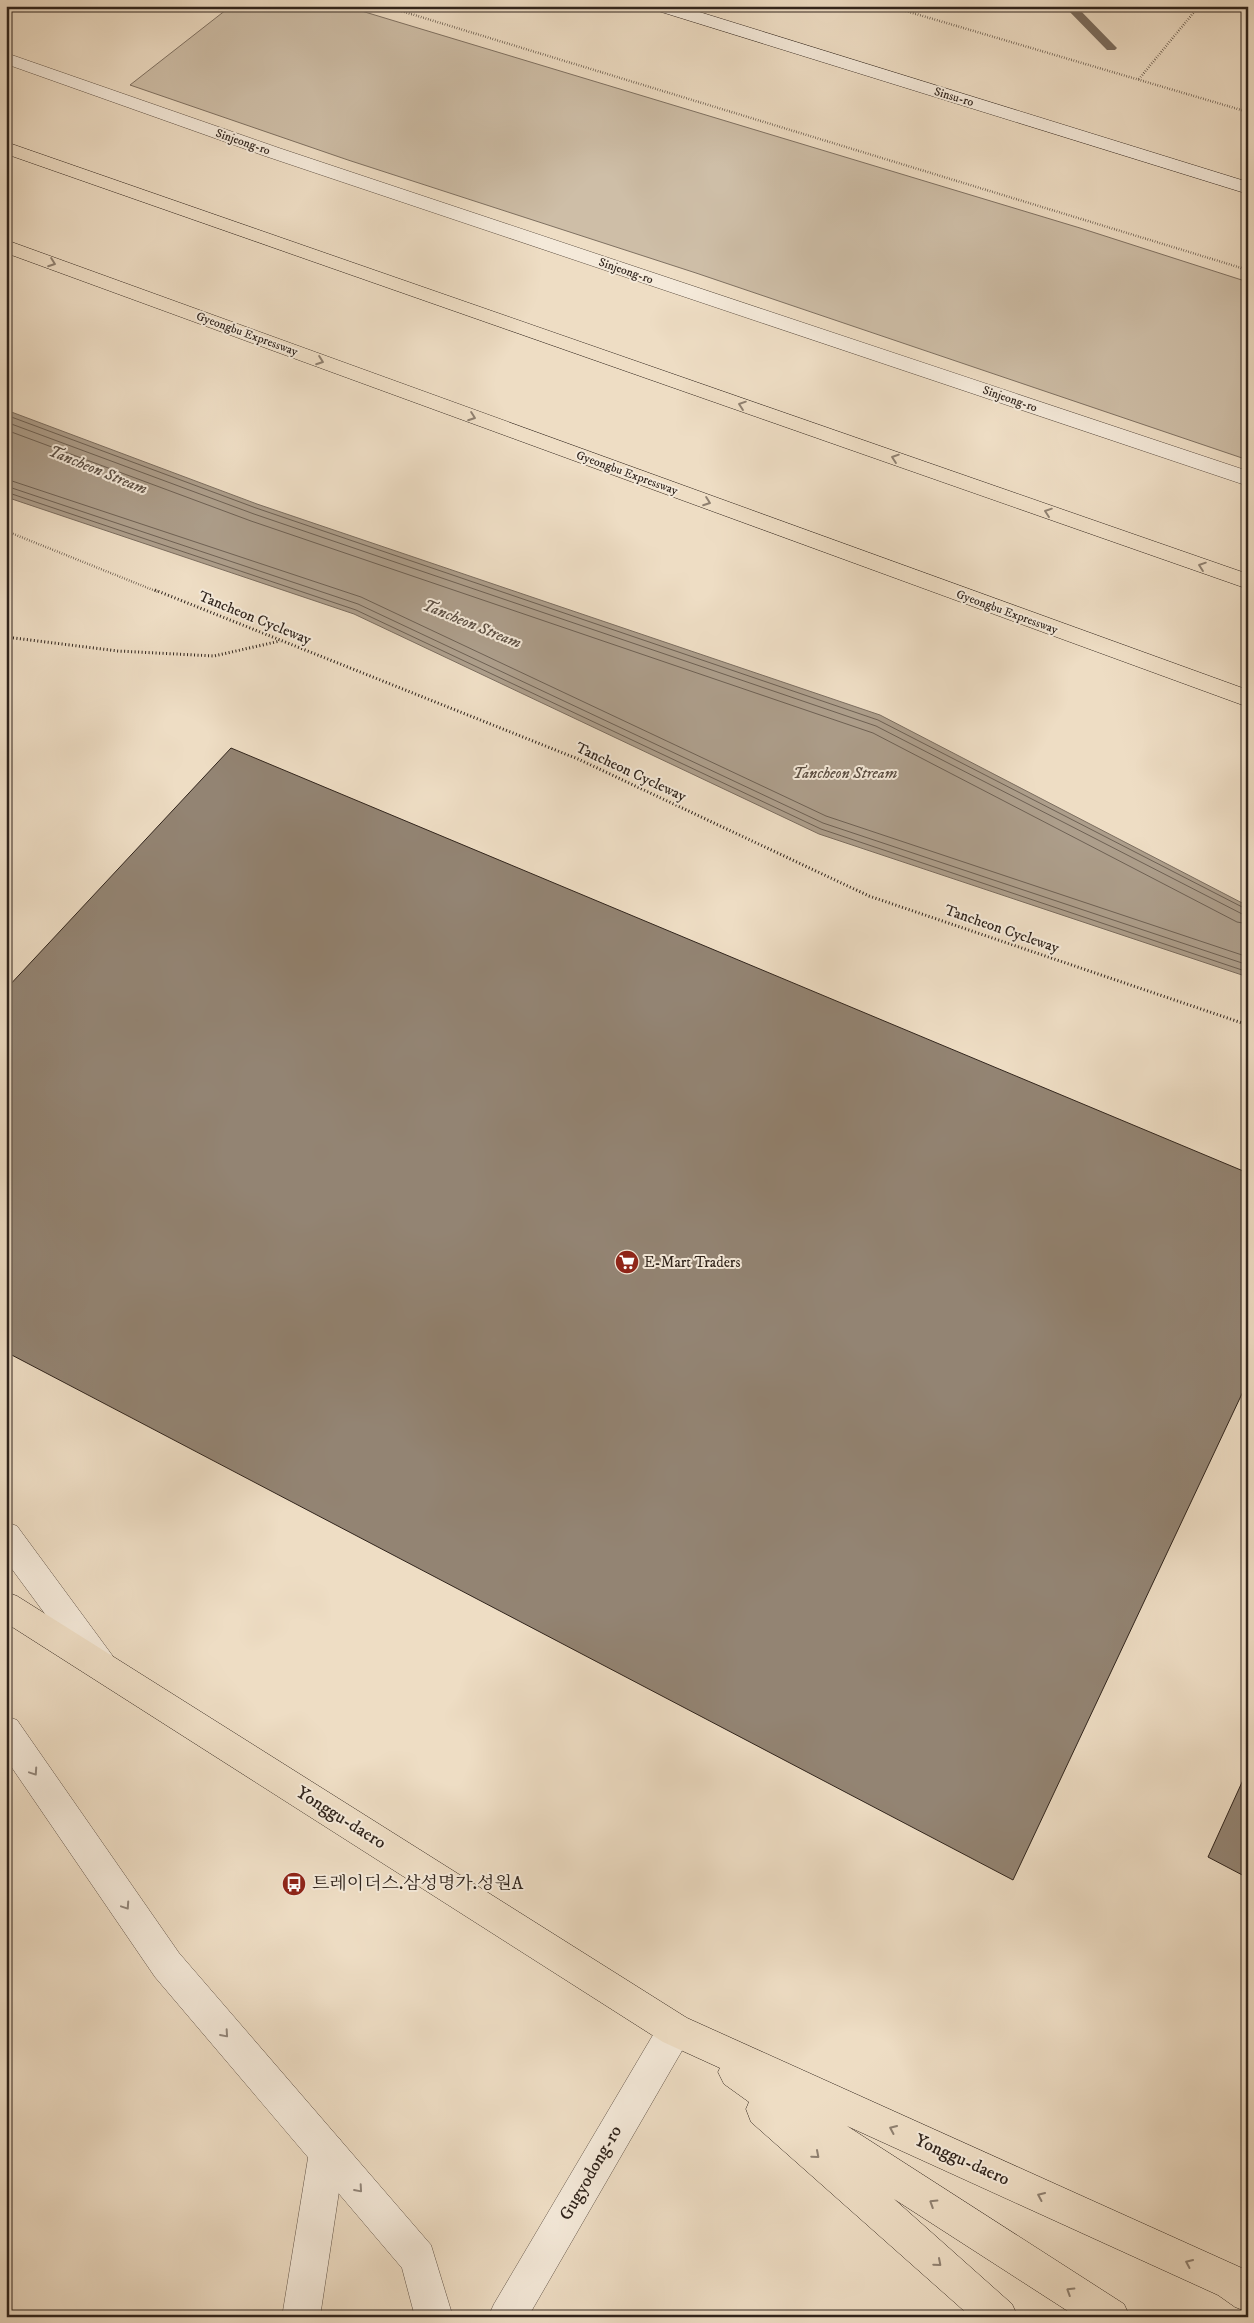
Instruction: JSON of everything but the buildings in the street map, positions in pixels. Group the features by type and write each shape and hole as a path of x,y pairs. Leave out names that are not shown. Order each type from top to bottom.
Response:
{"main road":[{"path":"6,148 1248,582"},
{"name":"Gyeongbu Expressway","path":"6,246 1248,699"},
{"name":"Yonggu-daero","path":"6,1606 675,2030 1242,2289"},
{"path":"675,2030 874,2166 1111,2317"},
{"name":"Yonggu-daero","path":"675,2030 999,2317"}],"street":[{"name":"Sinsu-ro","path":"661,6 1248,188"},
{"name":"Sinjeong-ro","path":"6,58 263,149 1248,479"},
{"path":"6,1536 102,1666"},
{"path":"6,1732 167,1965 418,2258 434,2317"},
{"name":"Gugyodong-ro","path":"507,2317 675,2030"},
{"path":"301,2317 327,2152"}],"path":[{"path":"385,6 1248,270"},
{"path":"890,6 1248,112"},
{"path":"1139,79 1199,6"},
{"name":"Tancheon Cycleway","path":"6,531 578,759 869,896 1248,1025"},
{"path":"6,637 118,651 214,656 281,641"}],"shaded area":[{"path":"231,6 345,6 1080,228 1248,282 1248,460 696,273 348,160 130,85"}],"water":[{"name":"Tancheon Stream","path":"6,410 257,504 880,715 1248,906 1248,977 819,834 354,614 6,497"}],"waterway":[{"path":"1069,6 1111,48"}],"place":[{"name":"E-Mart Traders","path":"627,1262"},
{"name":"트레이더스.삼성명가.성원A","path":"294,1884"}]}
